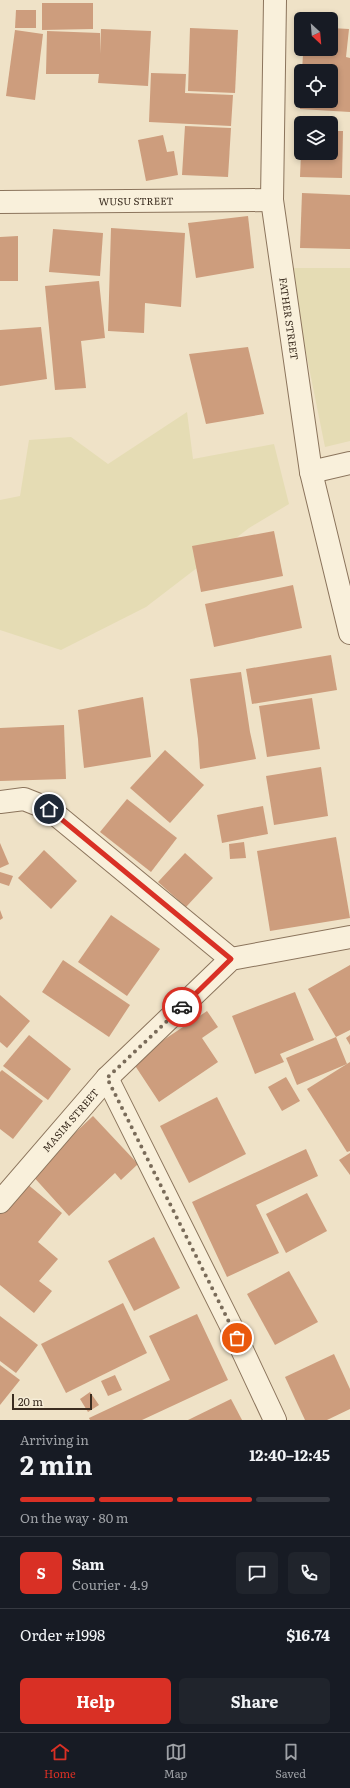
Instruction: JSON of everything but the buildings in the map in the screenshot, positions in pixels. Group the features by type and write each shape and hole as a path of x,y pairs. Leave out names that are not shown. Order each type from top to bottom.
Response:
{"street":[{"name":"FATHER STREET","path":"275,0 272,200 312,472 350,633"},
{"name":"WUSU STREET","path":"0,202 272,200"},
{"path":"312,472 350,463"},
{"path":"0,802 24,800 49,809 231,959 350,937"},
{"name":"MASIM STREET","path":"0,1202 107,1078 231,959"},
{"path":"107,1078 230,1324 275,1420"}],"shaded area":[{"path":"289,268 350,268 350,441 325,447"},
{"path":"187,412 193,459 274,444 289,504 249,528 146,607 61,650 0,630 0,500 20,496 29,440 71,437 108,464"}],"way so far":[{"path":"182,1007 107,1078 237,1338"}],"route":[{"path":"49,809 231,959 182,1007"}]}
